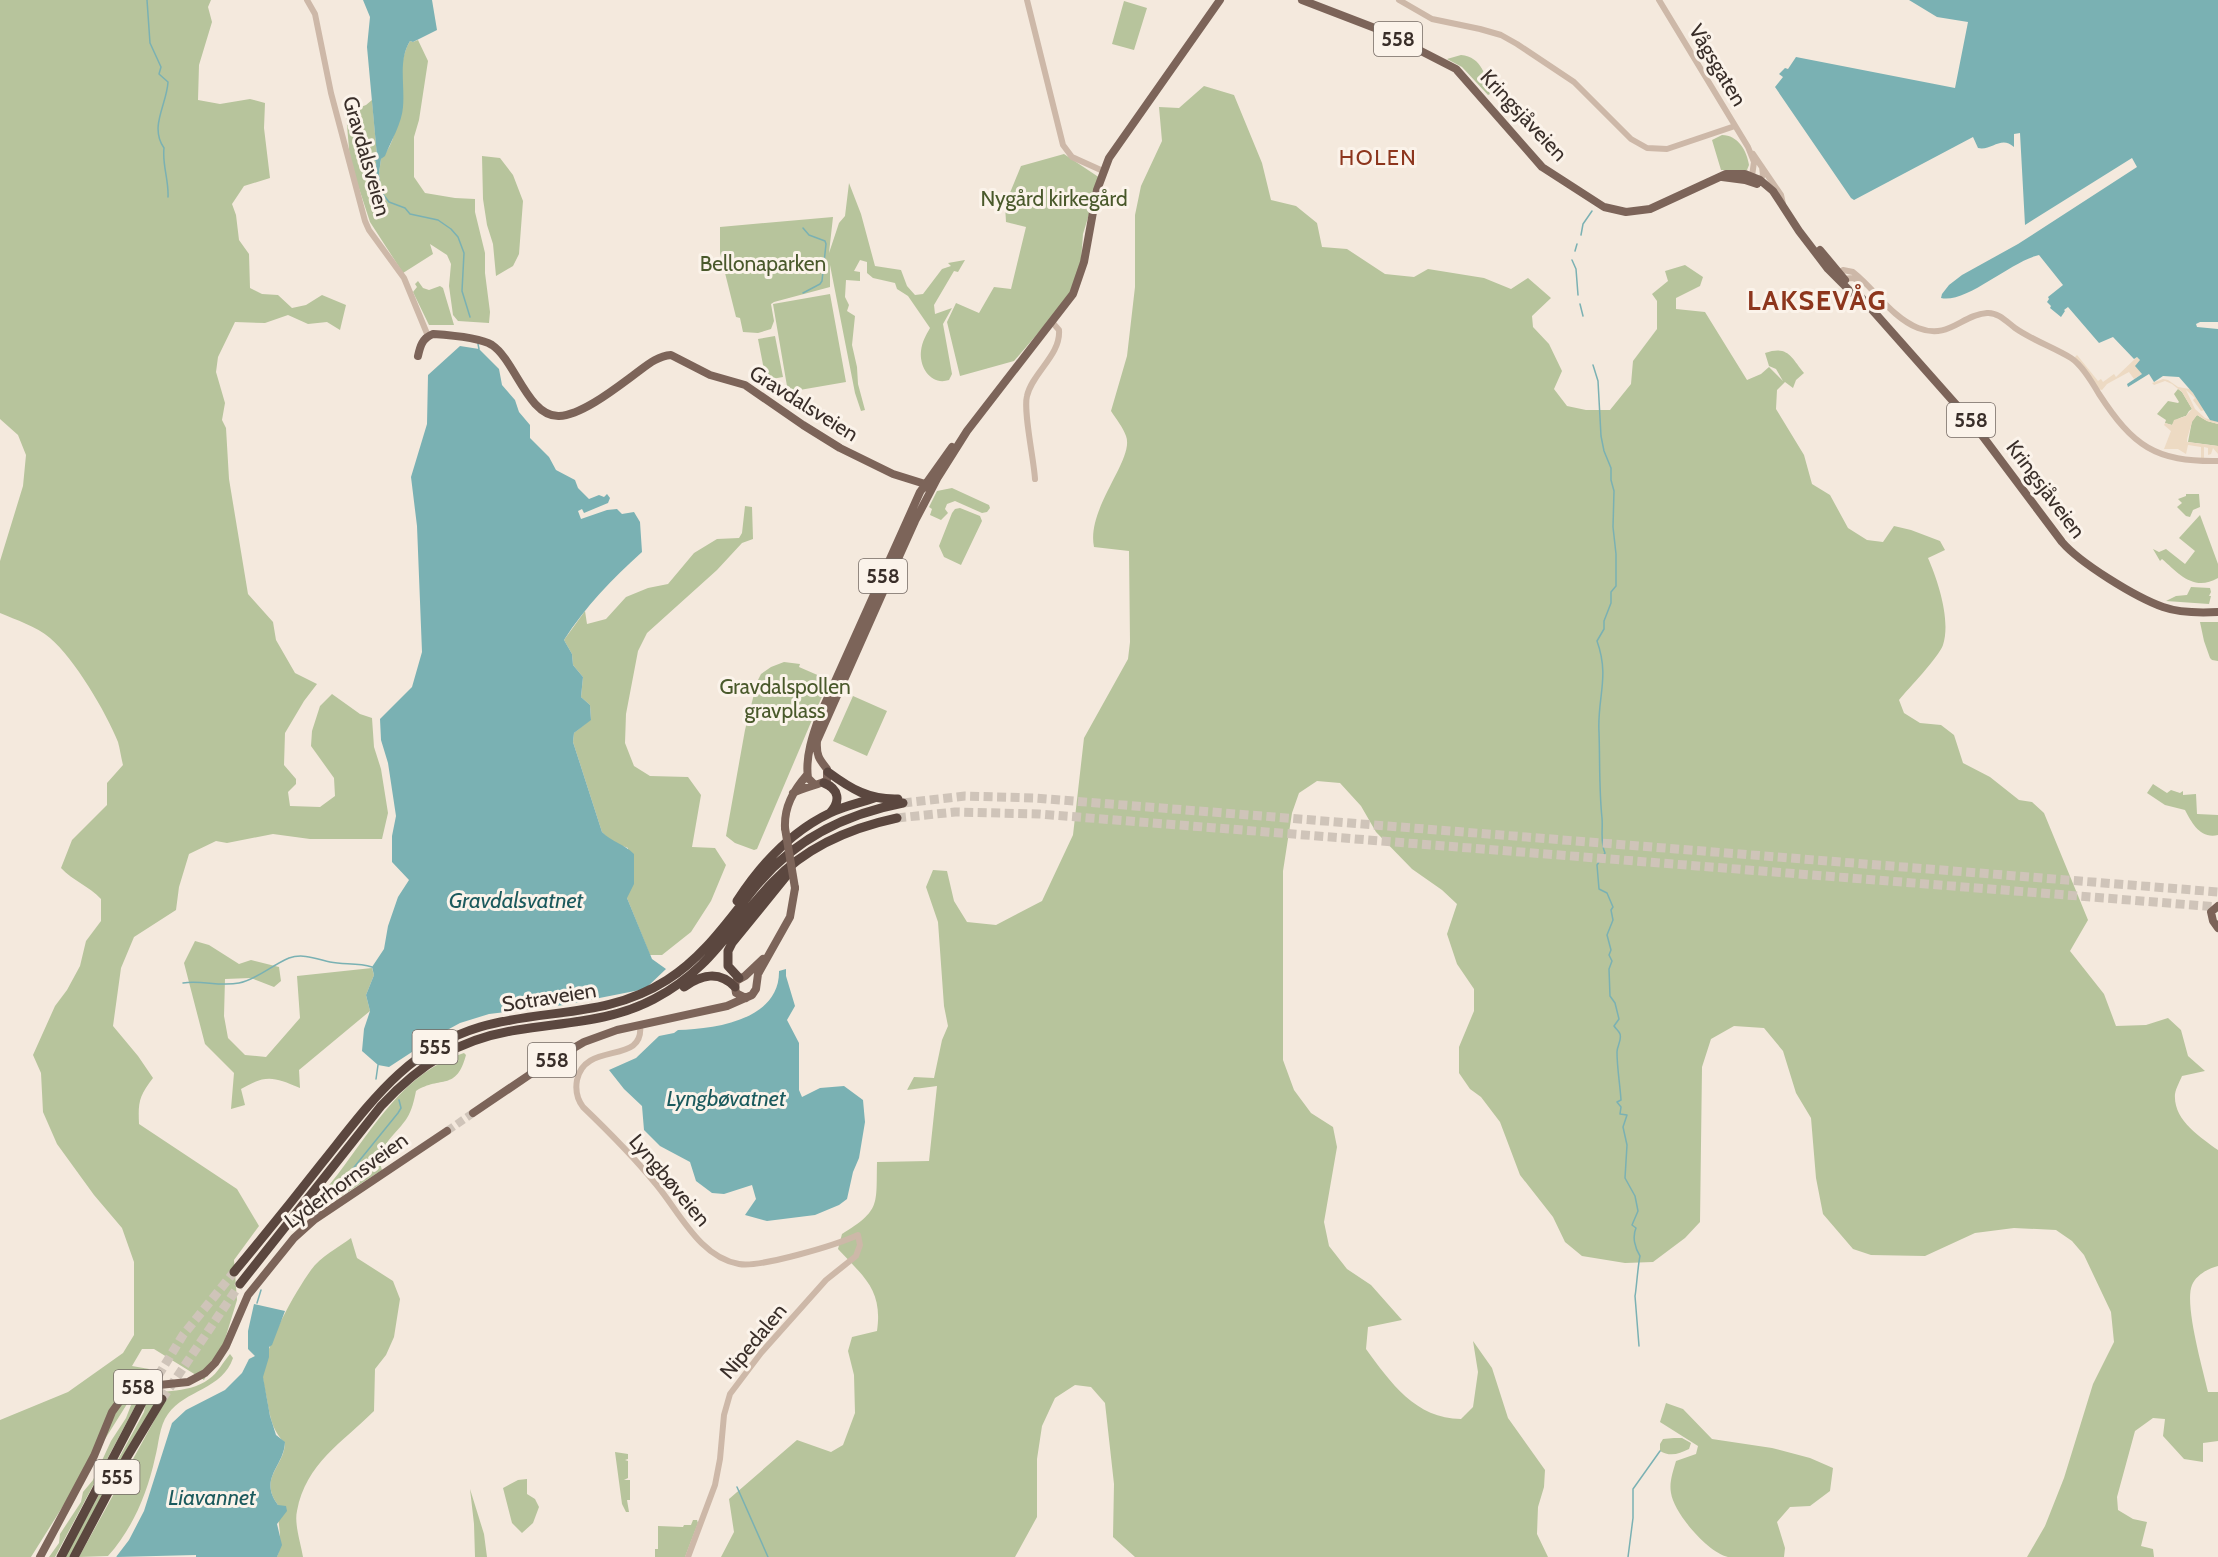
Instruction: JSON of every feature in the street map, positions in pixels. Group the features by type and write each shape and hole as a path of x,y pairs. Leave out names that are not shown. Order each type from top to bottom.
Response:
{"highway":[{"name":"555","path":"828,772 849,788 874,798"},
{"path":"819,783 835,789 836,806 830,813"},
{"name":"555","path":"712,941 746,887 775,852 805,827 830,813 874,798"},
{"name":"Sotraveien","path":"234,1272 373,1100 402,1070 425,1053 460,1034 518,1019 591,1010 633,998 651,989 681,970 712,941 768,872 801,843 850,817 902,801 874,798"},
{"name":"Sotraveien","path":"240,1284 381,1106 405,1081 430,1062 481,1037 519,1029 604,1018 638,1007 671,989 703,965 772,883 795,862 817,847 850,831 897,818"},
{"name":"555","path":"738,983 728,966 728,951 732,943 776,889 817,847"},
{"name":"555","path":"638,1007 656,1003 703,976 723,977 738,983"},
{"name":"555","path":"61,1557 144,1398"},
{"name":"555","path":"74,1557 127,1457 162,1399"}],"main road":[{"name":"558","path":"808,772 810,746 820,715 920,492 944,457 967,431 1072,294 1080,274 1103,171 1122,138 1220,0"},
{"name":"Kringsjåveien","path":"1302,0 1380,30 1456,69 1542,167 1604,207 1626,212 1650,209 1720,177 1734,173 1768,186 1794,222 1806,232 1839,276 1909,349 1976,426 2062,542 2075,556 2131,591 2163,607 2186,611 2218,612"},
{"name":"Gravdalsveien","path":"429,336 439,335 489,343 501,354 535,404 546,413 558,416 567,415 601,398 660,357 671,355 710,375 745,385 840,448 893,474 920,492"},
{"path":"418,356 420,346 429,336"},
{"name":"558","path":"822,764 816,753 821,731 930,491 967,431"},
{"name":"Gravdalsveien","path":"893,474 925,484"},
{"path":"920,492 930,491 925,484"},
{"path":"738,983 739,995 746,998 755,992 758,974 790,917 795,888 785,828 786,811 793,793 814,764 822,764 828,772 819,783 793,793"},
{"path":"808,772 809,781 819,783"},
{"path":"2216,907 2212,918 2218,928"},
{"path":"718,1008 730,998 738,983 774,947"},
{"path":"738,983 752,979 756,985"},
{"name":"558","path":"473,1113 573,1047 606,1033 718,1008 746,998"},
{"name":"Lyderhornsveien","path":"40,1557 94,1456 112,1412 122,1398 140,1387 188,1382 205,1374 220,1356 248,1295 294,1238 314,1220 447,1131"}],"street":[{"name":"Gravdalsveien","path":"307,0 315,14 331,93 365,221 404,278 429,336"},
{"path":"1027,0 1063,145 1072,157 1103,171"},
{"path":"1399,0 1432,19 1501,35 1517,44 1574,82 1631,139 1647,148 1667,149 1735,126"},
{"name":"Vågsgaten","path":"1659,0 1748,147 1781,195 1785,210"},
{"name":"Vågsgaten","path":"1748,147 1754,162 1755,180"},
{"path":"1755,180 1763,175 1762,167"},
{"path":"1839,276 1862,282 1905,320 1928,331 1947,330 1981,315 1994,314 2024,334 2073,360 2122,425 2151,451 2175,458 2218,461"},
{"path":"1035,479 1026,401 1030,386 1059,338 1059,330 1052,322"},
{"name":"Lyngbøveien","path":"640,1025 640,1037 634,1046 598,1056 585,1064 577,1078 577,1095 583,1107 656,1184 680,1219 696,1237 733,1263 748,1265 813,1250 858,1236"},
{"name":"Nipedalen","path":"688,1557 715,1485 724,1415 730,1394 761,1353 826,1280 856,1256 861,1245 858,1236"}],"green space":[{"path":"0,0 211,0 208,7 212,22 199,65 198,100 220,104 250,99 265,103 264,128 270,178 244,186 232,204 236,215 239,240 249,254 250,288 262,294 278,295 292,308 306,305 322,295 346,305 340,330 327,322 308,324 288,315 265,323 235,322 218,357 216,372 225,403 222,420 226,428 229,479 248,594 273,622 276,640 295,673 317,684 285,733 284,765 296,779 296,784 288,792 290,806 320,807 335,796 334,778 311,746 312,731 320,706 332,694 360,714 372,718 374,747 381,769 388,813 382,839 310,839 273,834 227,843 216,841 189,854 179,887 176,910 134,937 121,968 113,1026 153,1078 140,1099 139,1124 237,1189 259,1226 234,1260 237,1300 222,1349 204,1380 154,1349 142,1349 132,1366 149,1369 31,1557 0,1557 0,1420 68,1392 123,1353 134,1335 134,1262 122,1228 94,1195 57,1144 43,1112 41,1073 33,1055 55,1006 80,966 86,941 101,921 101,899 61,868 72,840 107,805 107,783 123,765 118,742 106,716 69,658 39,630 0,613 0,561 23,486 26,455 18,435 0,419"},
{"path":"1124,1 1147,8 1134,50 1112,44"},
{"path":"418,40 428,61 419,120 414,137 414,177 425,193 475,199 475,212 485,253 489,323 458,321 453,315 449,286 451,264 447,255 430,244 433,254 403,273 370,222 350,161 346,113 372,100 377,156 372,159 376,160 377,189 381,187 379,173 381,159 390,147 395,132 404,54 410,41"},
{"path":"1461,55 1474,59 1482,68 1490,94 1488,95 1462,67 1447,59"},
{"path":"1204,86 1234,95 1262,163 1271,200 1296,206 1317,223 1322,247 1347,249 1385,274 1414,277 1428,269 1484,278 1511,289 1528,278 1551,298 1532,316 1533,327 1549,344 1562,371 1554,389 1567,406 1586,410 1610,410 1631,384 1633,361 1657,329 1657,301 1652,294 1668,281 1665,271 1685,265 1703,277 1700,286 1676,298 1676,309 1705,312 1747,380 1761,374 1769,367 1783,381 1776,369 1769,366 1765,353 1779,350 1788,354 1804,373 1796,380 1793,388 1785,382 1777,390 1776,409 1804,455 1812,484 1830,495 1848,528 1867,540 1883,542 1894,526 1940,541 1945,550 1928,558 1936,578 1944,613 1943,645 1930,665 1899,700 1904,713 1920,723 1941,725 1954,735 1963,763 1990,777 2019,800 2032,802 2044,813 2088,920 2070,951 2104,994 2116,1026 2146,1025 2168,1018 2181,1030 2188,1056 2205,1071 2182,1076 2175,1094 2178,1112 2183,1120 2218,1150 2218,1266 2196,1278 2190,1294 2190,1307 2208,1392 2218,1392 2218,1441 2203,1443 2203,1462 2184,1459 2163,1436 2165,1419 2153,1418 2135,1431 2117,1497 2118,1510 2133,1519 2147,1522 2141,1546 2153,1549 2154,1557 2027,1557 2045,1526 2064,1478 2093,1384 2114,1342 2111,1312 2084,1255 2072,1241 2056,1230 2014,1228 1975,1233 1925,1256 1871,1255 1853,1249 1823,1214 1816,1178 1811,1118 1796,1093 1783,1051 1764,1028 1734,1026 1711,1039 1702,1067 1700,1222 1685,1238 1653,1262 1625,1263 1582,1256 1565,1242 1553,1217 1520,1175 1500,1122 1481,1097 1470,1089 1459,1073 1459,1047 1474,1011 1474,989 1457,964 1447,934 1457,904 1442,890 1412,869 1376,832 1361,806 1340,783 1317,781 1299,793 1292,813 1283,871 1283,1060 1294,1090 1311,1113 1333,1127 1337,1147 1324,1222 1329,1246 1347,1269 1371,1285 1402,1320 1368,1327 1366,1349 1395,1386 1417,1406 1431,1413 1461,1419 1473,1407 1478,1372 1473,1341 1492,1368 1508,1418 1545,1470 1544,1487 1538,1507 1537,1534 1548,1557 1135,1557 1113,1537 1114,1484 1105,1403 1091,1387 1075,1385 1055,1398 1042,1426 1037,1459 1037,1517 1015,1557 721,1557 734,1532 729,1499 797,1440 831,1452 843,1445 855,1413 854,1375 848,1351 852,1337 877,1331 877,1305 870,1285 838,1249 842,1234 864,1219 874,1205 877,1188 877,1162 929,1161 937,1086 907,1090 914,1077 934,1078 942,1040 948,1026 944,1006 938,922 926,887 933,870 947,871 954,901 967,922 996,925 1042,901 1073,835 1084,738 1128,659 1130,642 1129,551 1094,547 1093,532 1097,516 1124,458 1127,446 1125,433 1111,411 1127,356 1135,287 1135,215 1141,186 1162,141 1159,107 1179,108"},
{"path":"1722,135 1733,138 1744,149 1749,165 1747,170 1721,170 1712,140"},
{"name":"Nygård kirkegård","path":"1064,154 1100,178 1083,234 1081,261 1069,297 1014,361 960,376 947,322 956,303 979,313 994,287 1011,289 1026,227 1006,222 1005,205 1021,166"},
{"path":"482,156 500,158 513,175 523,201 519,254 513,266 496,276 493,244 483,199"},
{"name":"Bellonaparken","path":"849,183 861,214 875,266 901,270 907,286 915,295 923,294 942,269 951,266 948,263 965,260 958,272 954,271 934,305 935,314 952,308 943,324 952,374 949,380 932,378 924,369 921,351 930,328 908,296 897,289 895,283 873,278 867,273 867,262 860,260 854,271 860,272 860,281 846,280 845,297 849,305 847,311 855,316 852,345 865,410 861,411 855,393 830,265 830,287 774,302 771,304 774,321 771,329 758,333 743,332 740,318 736,317 720,253 720,227 833,217 829,253 839,223 845,216"},
{"path":"418,281 423,288 429,290 440,286 443,288 454,325 429,325 413,292"},
{"path":"830,294 846,382 788,392 773,304"},
{"path":"775,336 783,377 766,380 758,339"},
{"path":"2178,389 2192,409 2172,425 2165,423 2166,420 2157,414 2168,401 2179,402 2174,394"},
{"path":"2197,415 2218,424 2218,446 2188,442 2192,421"},
{"path":"952,488 989,505 990,508 987,512 982,513 955,501 947,504 945,509 948,513 941,520 930,515 932,509 929,507 937,491"},
{"path":"2186,494 2199,494 2200,507 2193,510 2190,517 2177,507 2182,503 2178,499"},
{"path":"745,506 752,507 753,539 742,543 717,570 647,633 638,651 626,714 625,743 634,766 650,776 688,777 701,795 692,847 715,848 726,865 711,901 691,932 662,955 650,955 627,898 628,848 611,842 602,832 573,742 574,733 591,719 590,705 581,697 583,677 573,665 572,654 564,640 585,611 587,624 606,619 626,597 648,588 668,584 694,553 717,539 739,538 742,533"},
{"path":"960,508 980,516 982,521 961,565 944,557 939,546 952,513 955,509"},
{"path":"2200,515 2218,564 2218,578 2202,583 2187,579 2162,559 2160,561 2153,549 2159,552 2166,549 2185,564 2195,551 2179,538"},
{"path":"2191,587 2210,588 2209,604 2166,601 2176,596 2187,595"},
{"path":"2200,622 2218,622 2218,661 2210,658"},
{"name":"Gravdalspollen gravplass","path":"784,662 800,664 799,667 829,680 757,849 754,850 735,843 726,836 745,730 757,682 761,674"},
{"path":"853,696 887,711 867,756 833,741"},
{"path":"2153,784 2167,793 2171,790 2180,793 2183,791 2183,795 2196,794 2197,814 2218,815 2218,835 2206,835 2197,829 2185,810 2165,805 2147,793"},
{"path":"195,941 209,945 239,964 251,960 279,967 281,981 274,987 251,978 225,979 224,1016 228,1038 245,1055 266,1057 300,1018 297,976 372,968 374,975 366,995 370,1011 299,1070 300,1088 283,1081 264,1079 257,1081 241,1089 245,1105 231,1109 234,1073 205,1044 184,963"},
{"path":"464,1053 466,1055 462,1067 452,1078 416,1091 409,1115 383,1148 380,1162 382,1170 301,1222 305,1213 334,1179 378,1120 407,1087 443,1061"},
{"path":"351,1238 357,1258 393,1281 400,1299 394,1337 386,1355 375,1369 374,1411 327,1455 308,1480 302,1494 296,1522 303,1557 277,1557 280,1538 278,1505 273,1496 271,1480 281,1459 285,1443 270,1417 263,1379 267,1354 288,1307 311,1270 330,1252"},
{"path":"230,1354 233,1358 221,1376 184,1399 168,1414 161,1430 152,1471 143,1497 125,1534 108,1556 79,1557 165,1401 119,1466 70,1557 65,1557 144,1412 146,1402 138,1401 55,1557 49,1557 59,1543 60,1534 81,1502 83,1492 93,1480 133,1400 142,1396 191,1388 200,1384 215,1374"},
{"path":"1666,1403 1683,1409 1712,1439 1772,1448 1810,1458 1833,1468 1830,1491 1810,1506 1790,1507 1777,1522 1785,1548 1784,1557 1728,1557 1711,1548 1685,1521 1673,1501 1671,1481 1676,1461 1696,1454 1698,1446 1660,1422"},
{"path":"1682,1438 1691,1443 1689,1449 1674,1454 1660,1451 1663,1439"},
{"path":"615,1452 628,1454 628,1459 625,1460 628,1461 628,1478 624,1480 630,1480 630,1500 627,1500 629,1512 626,1512 622,1504"},
{"path":"527,1479 527,1494 535,1499 539,1507 533,1523 522,1533 512,1523 503,1488 518,1480"},
{"path":"470,1489 484,1534 487,1557 475,1557"},
{"path":"693,1520 697,1520 698,1523 685,1557 655,1557 655,1549 658,1549 658,1526 683,1527 691,1525"}],"shaded area":[{"path":"2077,355 2098,381 2101,379 2103,382 2114,374 2116,377 2137,357 2140,360 2142,374 2134,379 2129,372 2107,384 2102,390 2098,389 2085,368 2074,358"},
{"path":"2163,379 2178,387 2190,389 2205,410 2201,411 2193,400 2195,398 2186,390 2195,409 2205,418 2218,422 2218,424 2207,421 2197,415 2192,422 2187,442 2218,446 2218,454 2213,448 2211,454 2208,455 2208,448 2204,447 2204,458 2201,458 2201,447 2188,445 2186,454 2178,449 2164,449 2171,431 2164,425 2165,423 2172,425 2174,420 2186,416 2192,409 2182,392 2172,384 2165,381 2154,385 2152,383"}],"water":[{"path":"363,0 432,0 437,30 413,42 410,41 406,48 403,64 402,113 385,156 381,159 379,173 381,188 377,190 376,161 372,159 377,156 367,47 370,17"},
{"path":"1909,0 2218,0 2218,322 2196,324 2197,327 2218,329 2218,422 2210,420 2193,393 2179,377 2163,376 2154,382 2149,374 2128,387 2127,384 2142,374 2135,366 2140,360 2137,357 2134,359 2113,337 2099,343 2068,307 2061,317 2050,308 2047,302 2048,297 2063,285 2039,255 2015,265 1963,295 1941,298 1949,285 1962,275 2018,244 2137,167 2132,158 2025,225 2020,133 2014,134 2014,147 2001,143 1978,148 1973,137 1854,200 1851,198 1775,87 1783,77 1779,74 1785,68 1788,69 1796,57 1955,88 1968,22 1937,17"},
{"name":"Gravdalsvatnet","path":"460,346 479,349 499,369 502,385 515,400 519,412 530,425 530,438 549,457 556,470 575,480 578,488 589,499 599,495 604,497 607,494 610,498 608,503 584,513 582,509 578,511 581,519 617,509 622,514 634,512 640,522 642,552 600,594 564,640 572,654 573,665 583,677 581,697 590,705 591,720 574,733 573,742 602,832 634,854 634,884 627,898 652,959 666,969 645,989 564,1005 489,1014 460,1023 389,1067 378,1065 362,1051 364,1029 370,1011 366,995 374,975 372,967 384,949 388,926 398,897 409,880 392,862 392,836 396,816 388,763 381,740 380,719 412,687 422,652 417,526 411,477 427,424 428,375"},
{"name":"Lyngbøvatnet","path":"786,969 795,1006 787,1020 799,1043 799,1090 802,1097 820,1088 844,1086 863,1100 865,1122 859,1158 853,1172 847,1199 815,1215 767,1221 745,1215 756,1199 752,1185 724,1194 712,1193 696,1181 690,1162 660,1146 644,1130 642,1106 609,1070 636,1058 659,1036 678,1030 726,1024 757,1011 769,1001 776,988 779,971"},
{"name":"Liavannet","path":"254,1304 285,1311 272,1345 269,1347 269,1357 263,1377 276,1435 285,1442 284,1451 271,1480 273,1496 278,1505 286,1506 287,1511 277,1524 282,1545 277,1557 196,1557 196,1555 116,1557 129,1540 144,1511 172,1423 186,1410 225,1390 242,1373 249,1359 255,1356 248,1349 248,1331"}],"waterway":[{"path":"147,0 150,43 161,67 159,74 168,82 158,124 158,132 164,148 168,197"},
{"path":"379,189 389,202 405,208 410,214 438,220 458,237 464,253 462,291 470,317"},
{"path":"1581,235 1583,224 1592,211"},
{"path":"803,228 809,235 825,241 826,244 822,281 803,293"},
{"path":"1575,251 1577,244"},
{"path":"1572,260 1576,269 1578,295"},
{"path":"1580,304 1583,316"},
{"path":"478,344 479,349"},
{"path":"1593,365 1598,381 1601,436 1611,468 1614,491 1613,527 1616,554 1616,586 1611,592 1611,603 1604,621 1604,629 1597,641 1603,666 1599,732 1602,841 1605,853 1597,865 1599,889 1607,893 1613,907 1611,910 1613,920 1607,935 1611,950 1609,955 1612,961 1609,969 1610,996 1615,1003 1619,1019 1614,1026 1620,1036 1617,1064 1621,1100 1617,1102 1621,1107 1620,1114 1627,1115 1623,1127 1627,1145 1625,1178 1635,1196 1638,1211 1632,1225 1636,1228 1634,1235 1640,1256 1635,1296 1639,1346"},
{"path":"183,983 239,983 252,979 289,958 299,956 372,967"},
{"path":"376,1079 378,1065"},
{"path":"325,1203 398,1113 401,1108 399,1100"},
{"path":"257,1303 261,1290"},
{"path":"1628,1557 1633,1518 1633,1489 1660,1451"},
{"path":"737,1487 768,1557"}],"tunnel":[{"path":"903,803 965,796 1035,798 2218,892"},
{"path":"897,818 955,812 1039,814 2218,907"},
{"path":"447,1131 473,1113"},
{"path":"144,1399 183,1335 234,1272"},
{"path":"162,1399 240,1284"}],"district":[{"name":"HOLEN","path":"1378,157"},
{"name":"LAKSEVÅG","path":"1817,300"}]}
